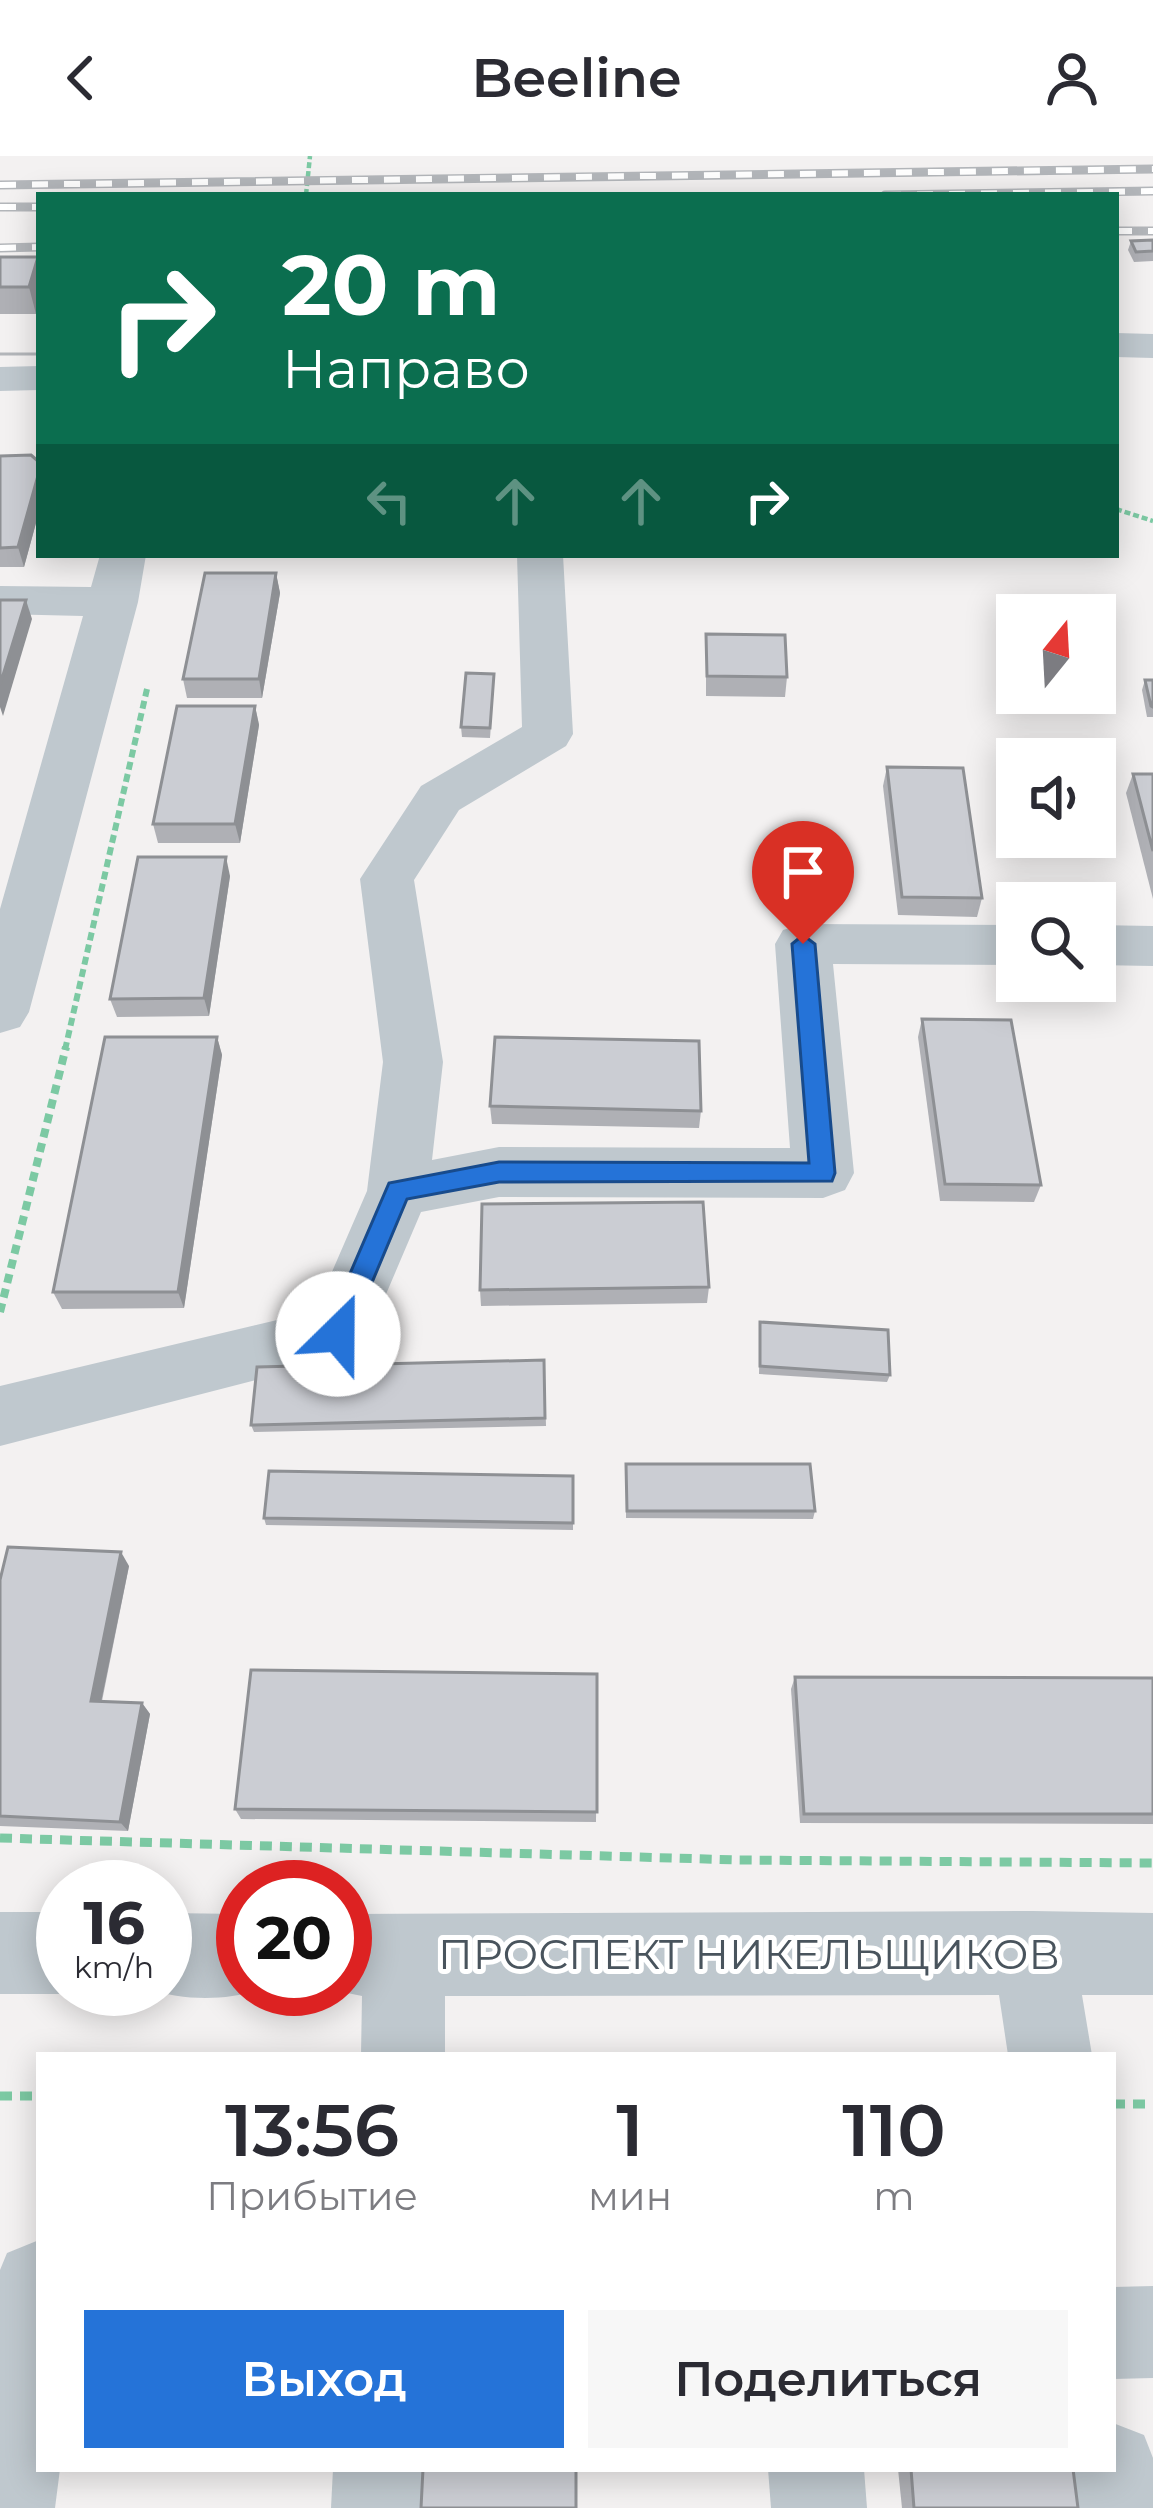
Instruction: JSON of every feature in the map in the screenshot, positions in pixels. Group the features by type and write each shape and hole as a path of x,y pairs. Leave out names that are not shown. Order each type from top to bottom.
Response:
{"street":[{"path":"1119,345 1153,346"},
{"path":"0,379 36,378"},
{"path":"0,1416 338,1334 398,1191 413,1062 386,879 440,798 548,734 540,558"},
{"path":"0,600 118,578 0,1010"},
{"path":"398,1191 499,1172 823,1173 803,944 996,945"},
{"path":"1116,945 1153,946"},
{"path":"1033,1952 1050,2052"},
{"path":"0,1953 36,1953"},
{"name":"ПРОСПЕКТ НИКЕЛЬЩИКОВ","path":"374,1956 1153,1954"},
{"path":"374,1956 402,2052"},
{"path":"0,2256 36,2255"},
{"path":"7,2508 36,2306"},
{"path":"1116,2332 1153,2332"},
{"path":"379,2508 381,2472"},
{"path":"816,2472 819,2508"},
{"path":"1110,2472 1116,2508"}],"path":[{"path":"306,192 310,156"},
{"path":"1119,509 1153,521"},
{"path":"0,1312 44,1145 152,668"},
{"path":"0,1838 739,1861 1153,1863"},
{"path":"0,2096 36,2096"},
{"path":"1116,2104 1153,2104"}],"building":[{"path":"1153,240 1153,251 1136,252 1131,241"},
{"path":"0,257 36,257 29,287 0,287"},
{"path":"31,455 36,459 36,483 18,547 0,548 0,456"},
{"path":"205,573 276,573 259,679 183,679"},
{"path":"0,600 26,600 0,685"},
{"path":"706,634 785,635 787,677 707,676"},
{"path":"466,673 494,674 490,728 461,727"},
{"path":"1145,680 1153,680 1153,707 1151,706"},
{"path":"177,706 255,706 235,824 153,824"},
{"path":"887,767 963,768 982,898 902,897"},
{"path":"1133,774 1153,774 1153,851"},
{"path":"138,857 226,857 204,998 110,999"},
{"path":"922,1019 1011,1020 1041,1185 945,1184"},
{"path":"105,1037 217,1037 178,1292 53,1292"},
{"path":"495,1037 699,1041 701,1111 490,1106"},
{"path":"703,1202 709,1287 480,1290 482,1204"},
{"path":"760,1322 888,1330 890,1375 760,1366"},
{"path":"544,1360 545,1418 251,1425 257,1367"},
{"path":"626,1464 810,1464 815,1511 627,1511"},
{"path":"269,1471 573,1476 573,1523 264,1518"},
{"path":"8,1547 121,1552 91,1701 142,1703 120,1822 0,1816 0,1580"},
{"path":"251,1670 597,1674 597,1812 235,1809"},
{"path":"795,1677 1153,1678 1153,1814 804,1814"},
{"path":"423,2472 576,2472 576,2508 421,2508"},
{"path":"911,2472 1073,2472 1078,2508 914,2508"}],"tram line":[{"path":"0,354 36,354"}],"railway":[{"path":"0,185 1153,169"},
{"path":"1086,192 1153,191"},
{"path":"0,207 36,207"},
{"path":"1119,231 1153,231"},
{"path":"0,248 36,247"}],"route":[{"path":"338,1334 398,1191 499,1172 823,1173 803,944"}]}
